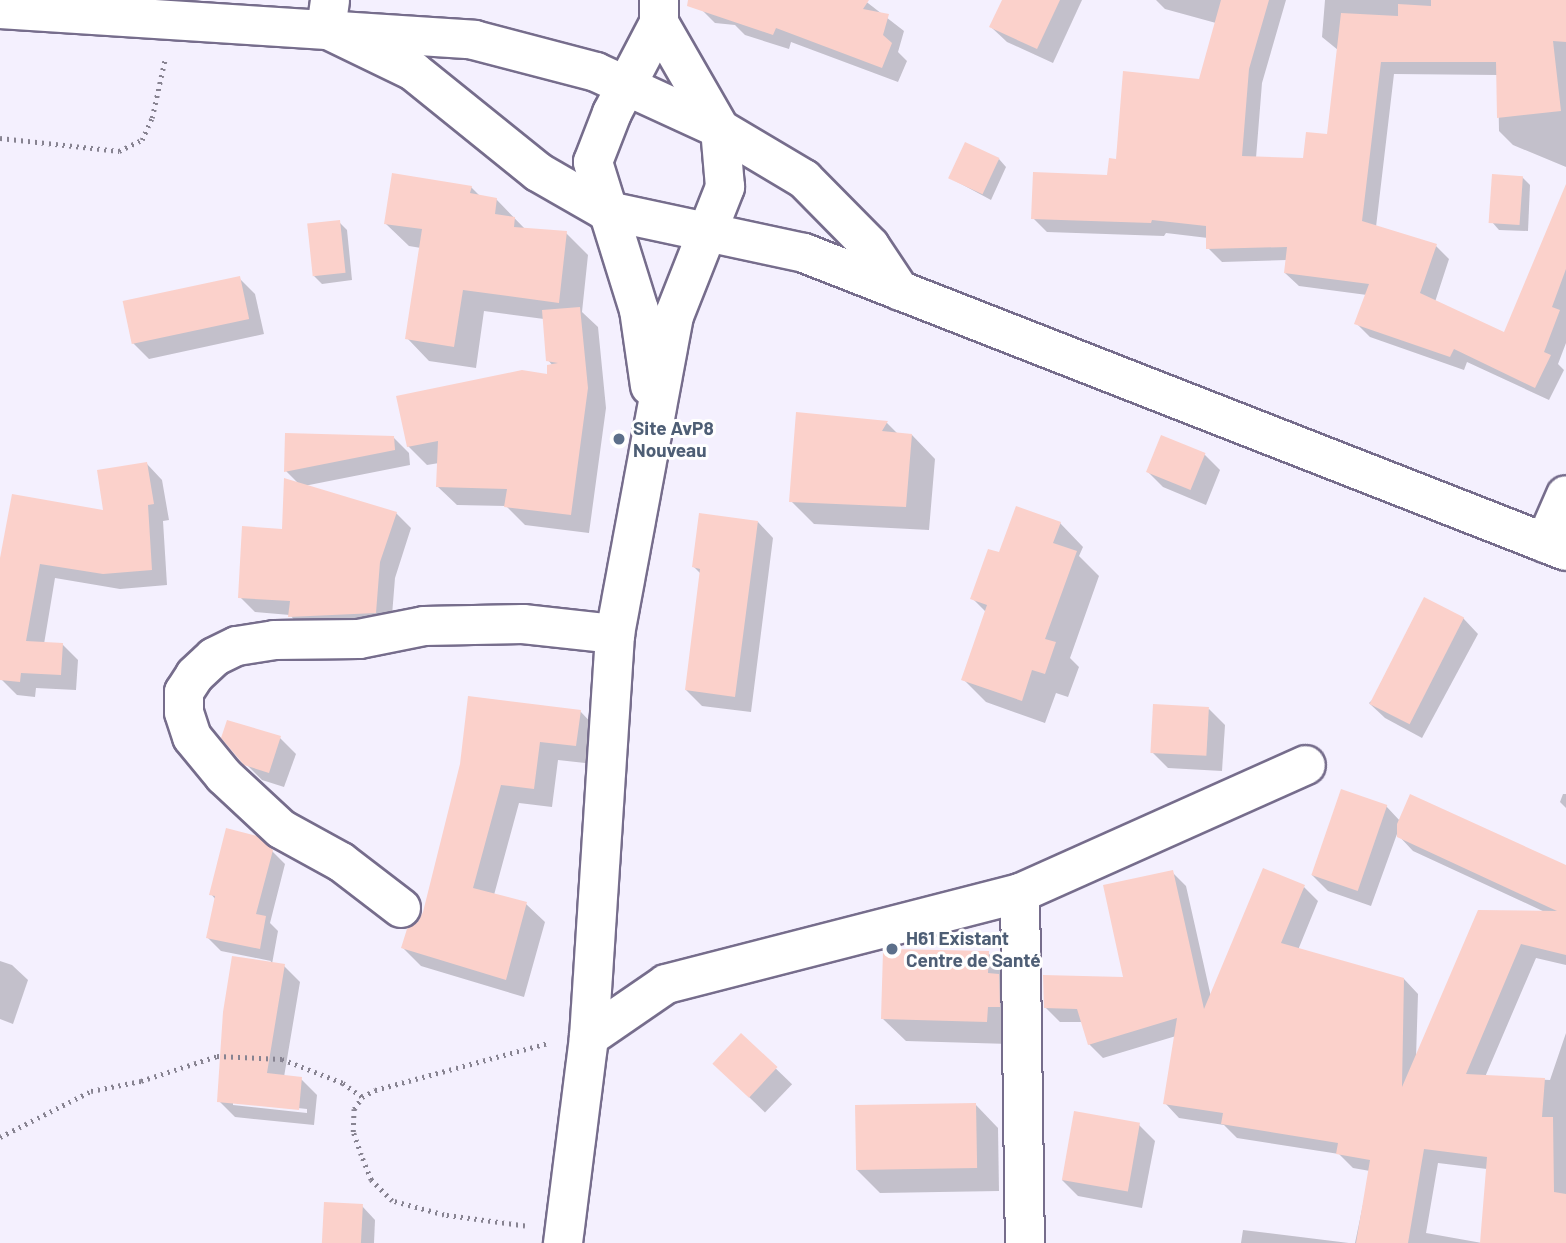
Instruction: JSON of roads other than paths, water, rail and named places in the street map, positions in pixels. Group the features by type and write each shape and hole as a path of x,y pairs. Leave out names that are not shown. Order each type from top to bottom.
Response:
{"street":[{"path":"0,9 174,19 328,15 474,40 596,72 720,129 804,178 870,246 900,292"},
{"path":"653,412 639,310 604,210 593,162 659,12"},
{"path":"564,1239 589,1037 615,634 653,412 674,316 725,187 720,129 659,12"},
{"path":"328,15 413,71 538,172 604,210 707,229 804,253 900,292 1559,540 1566,495"},
{"path":"401,908 341,862 281,829 224,776 192,737 184,712 184,692 195,675 214,657 237,646 274,640 359,639 424,626 523,624 615,634"},
{"path":"589,1037 666,984 1020,893 1306,765"},
{"path":"1020,893 1025,1243"}],"place":[{"name":"Site AvP8 Nouveau","path":"619,439"},
{"name":"H61 Existant Centre de Santé","path":"892,949"}]}
